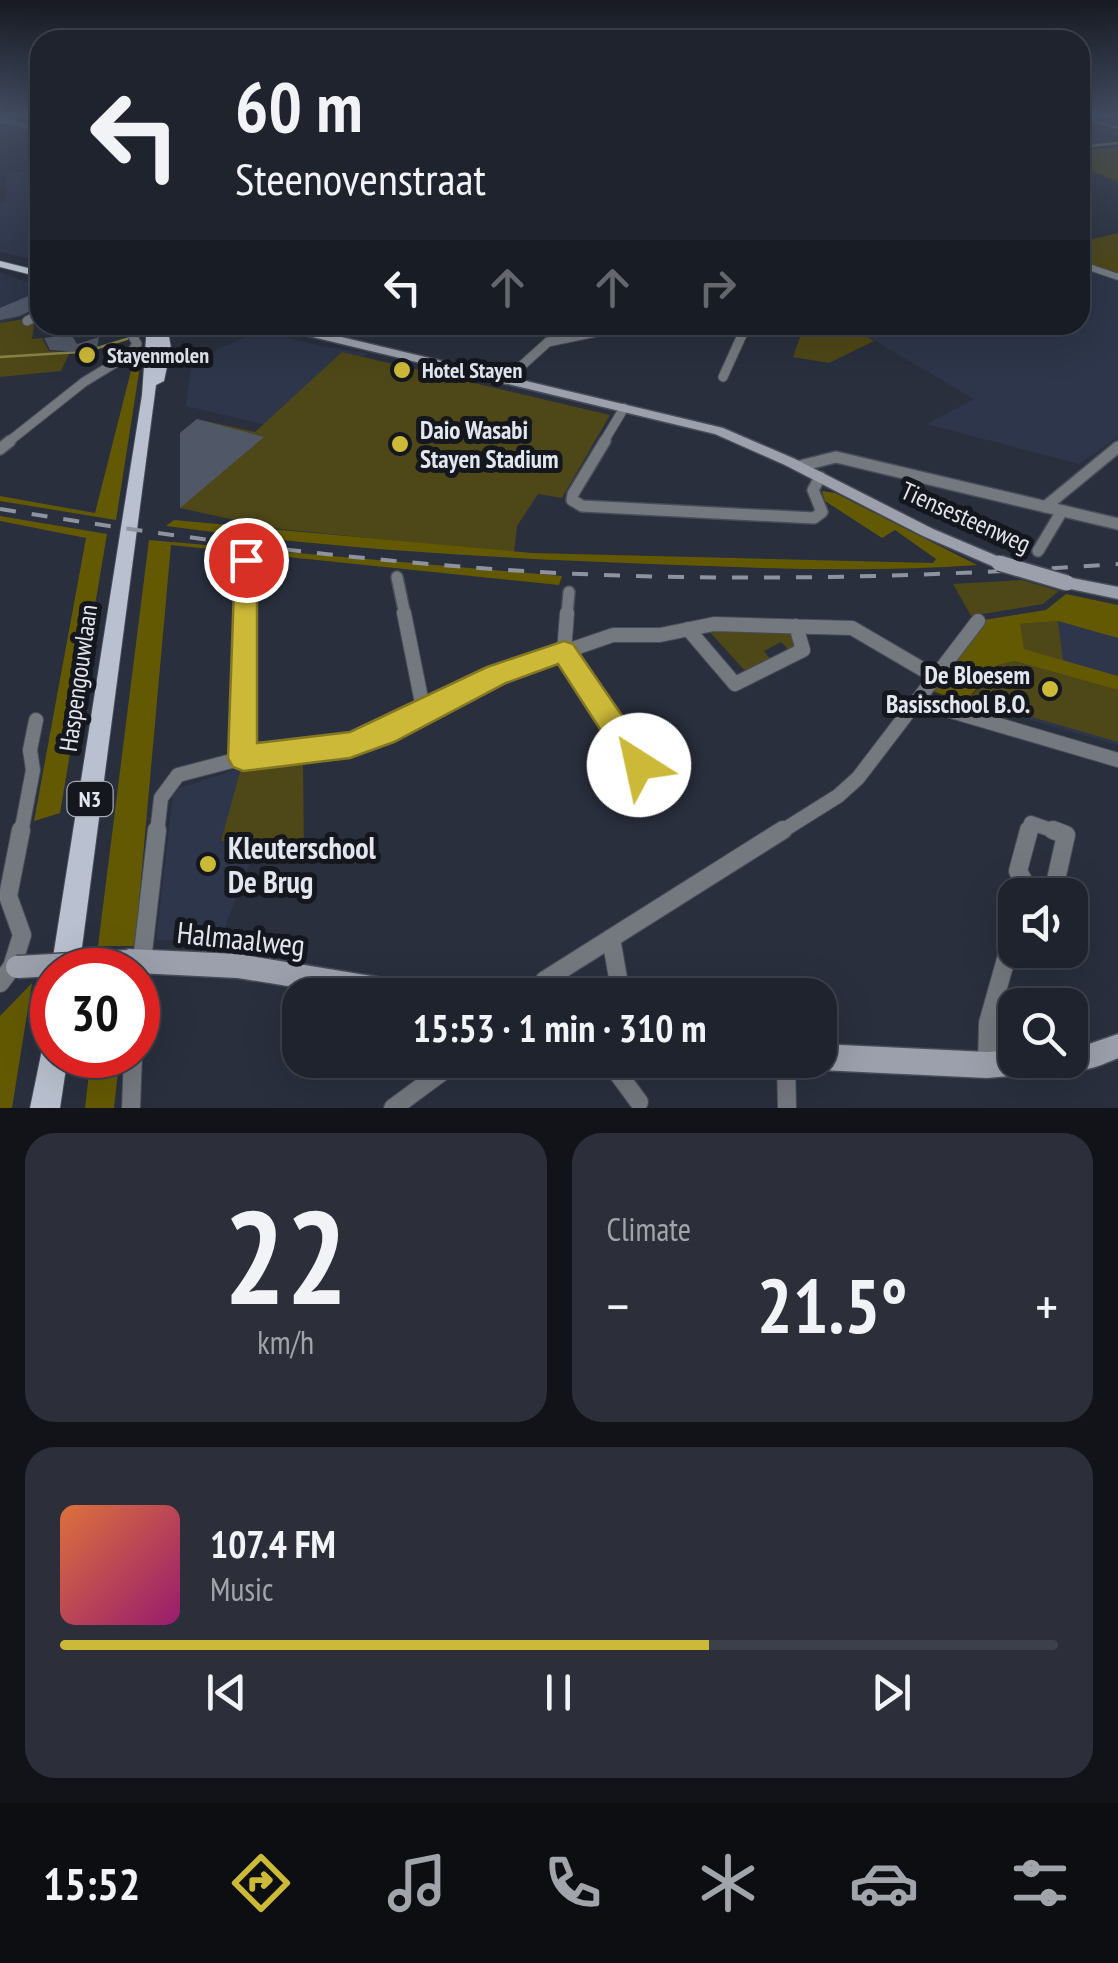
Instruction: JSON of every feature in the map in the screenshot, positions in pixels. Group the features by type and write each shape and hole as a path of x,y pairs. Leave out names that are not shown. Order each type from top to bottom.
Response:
{"main road":[{"path":"0,261 30,268"},
{"path":"142,335 150,353"},
{"name":"Haspengouwlaan","path":"68,948 150,395 154,335"},
{"name":"Haspengouwlaan","path":"150,395 165,356 160,335"},
{"name":"Tiensesteenweg","path":"308,335 354,344"},
{"name":"Tiensesteenweg","path":"318,335 718,432 800,466 984,557 1118,593"},
{"name":"Halmaalweg","path":"160,964 238,966 311,978"},
{"path":"1088,1056 1118,1046"},
{"path":"837,1057 998,1064"},
{"path":"45,1108 50,1078"}],"street":[{"path":"1090,267 1118,277"},
{"path":"130,354 137,344 132,335"},
{"path":"506,380 548,342 581,335"},
{"path":"722,377 742,335"},
{"path":"0,449 113,361 130,354 150,353"},
{"path":"63,381 72,391"},
{"path":"624,408 572,494 572,500 582,506 814,518 822,512 813,490 820,476"},
{"path":"1045,507 1118,447"},
{"name":"Tiensesteenweg","path":"800,466 836,457 1118,524"},
{"name":"Tiensesteenweg","path":"1038,551 1062,511"},
{"path":"243,758 246,560"},
{"path":"397,577 424,713"},
{"path":"569,592 564,652 662,798"},
{"path":"548,978 838,796 858,778 978,621"},
{"path":"138,948 161,798 166,786 178,775 243,758 350,745 424,713 496,675 613,635 660,635 714,624 852,628 934,676"},
{"path":"688,629 735,684 803,650 796,626"},
{"path":"917,701 1118,760"},
{"path":"7,971 22,935 21,923 8,896 32,770 30,750 36,720"},
{"path":"611,938 618,978"},
{"path":"987,1065 988,1023 1004,968"},
{"path":"131,1108 132,1078"},
{"path":"393,1108 434,1078"},
{"path":"621,1078 639,1102"},
{"path":"786,1078 787,1108"}],"shaded area":[{"path":"1090,167 1118,167 1118,182 1090,170"},
{"path":"30,170 30,259 0,252 0,212 1,203 6,201 7,173"},
{"path":"1118,233 1118,276 1090,266 1090,240"},
{"path":"1090,268 1118,278 1118,437 1079,464 927,424 974,399 865,335 1090,335"},
{"path":"0,272 30,283 30,315 0,323"},
{"path":"30,318 32,339 42,338 49,351 70,352 61,371 0,377 0,323"},
{"path":"250,335 276,335 368,353 283,429 186,406 192,361"},
{"path":"801,335 864,335 874,341 829,363 793,357"},
{"name":"Daio Wasabi Stayen Stadium","path":"342,352 610,415 562,498 538,494 517,526 514,553 271,528 180,508 180,433 197,419 255,432"},
{"path":"140,366 116,520 0,501 0,496 95,513 132,367"},
{"path":"822,491 835,493 977,565 814,569 589,562 347,546 166,526 174,520 531,553 933,563 936,559 895,530 882,538 825,501"},
{"path":"0,516 107,534 60,813 34,821 86,538 0,521"},
{"path":"149,540 562,576 559,585 171,545 135,946 98,946"},
{"path":"1022,580 1059,591 1043,604 971,616 953,584"},
{"path":"1066,594 1118,605 1118,638 1058,621 1020,624 1024,649 1118,676 1118,690 1014,661 998,665 964,703 933,691 933,684 984,620 1046,610"},
{"name":"De Bloesem Basisschool B.O.","path":"1051,612 1118,624 1118,745 982,706 981,672"},
{"path":"1058,621 1063,660 1023,649 1019,624"},
{"path":"783,628 795,634 798,646 789,650 781,642 764,651 771,660 746,672 708,630"},
{"path":"1014,661 1118,690 1118,742 969,699 998,665"},
{"path":"303,764 304,850 221,841 241,768"},
{"name":"Kleuterschool De Brug","path":"241,768 222,841 257,845 219,942 156,940 173,795 180,788"},
{"path":"30,985 12,1108 0,1108 0,1016"},
{"path":"88,1078 117,1078 114,1108 85,1108"}],"building":[{"path":"30,295 30,311 20,316 0,320 0,308"},
{"path":"72,335 77,344 99,337 96,356 77,359 79,352 50,350 44,338"},
{"path":"197,419 264,437 180,508 180,433"}],"waterway":[{"path":"94,349 130,338"},
{"path":"0,357 80,352"}],"railway":[{"path":"0,509 278,548 557,573 838,577 1118,564"}],"place":[{"name":"Stayenmolen","path":"87,355"},
{"name":"Hotel Stayen","path":"402,370"},
{"name":"Daio Wasabi Stayen Stadium","path":"400,444"},
{"name":"De Bloesem Basisschool B.O.","path":"1050,689"},
{"name":"Kleuterschool De Brug","path":"208,864"}],"route":[{"path":"246,560 243,758 310,753 350,745 384,733 496,675 564,652 639,765"}]}
